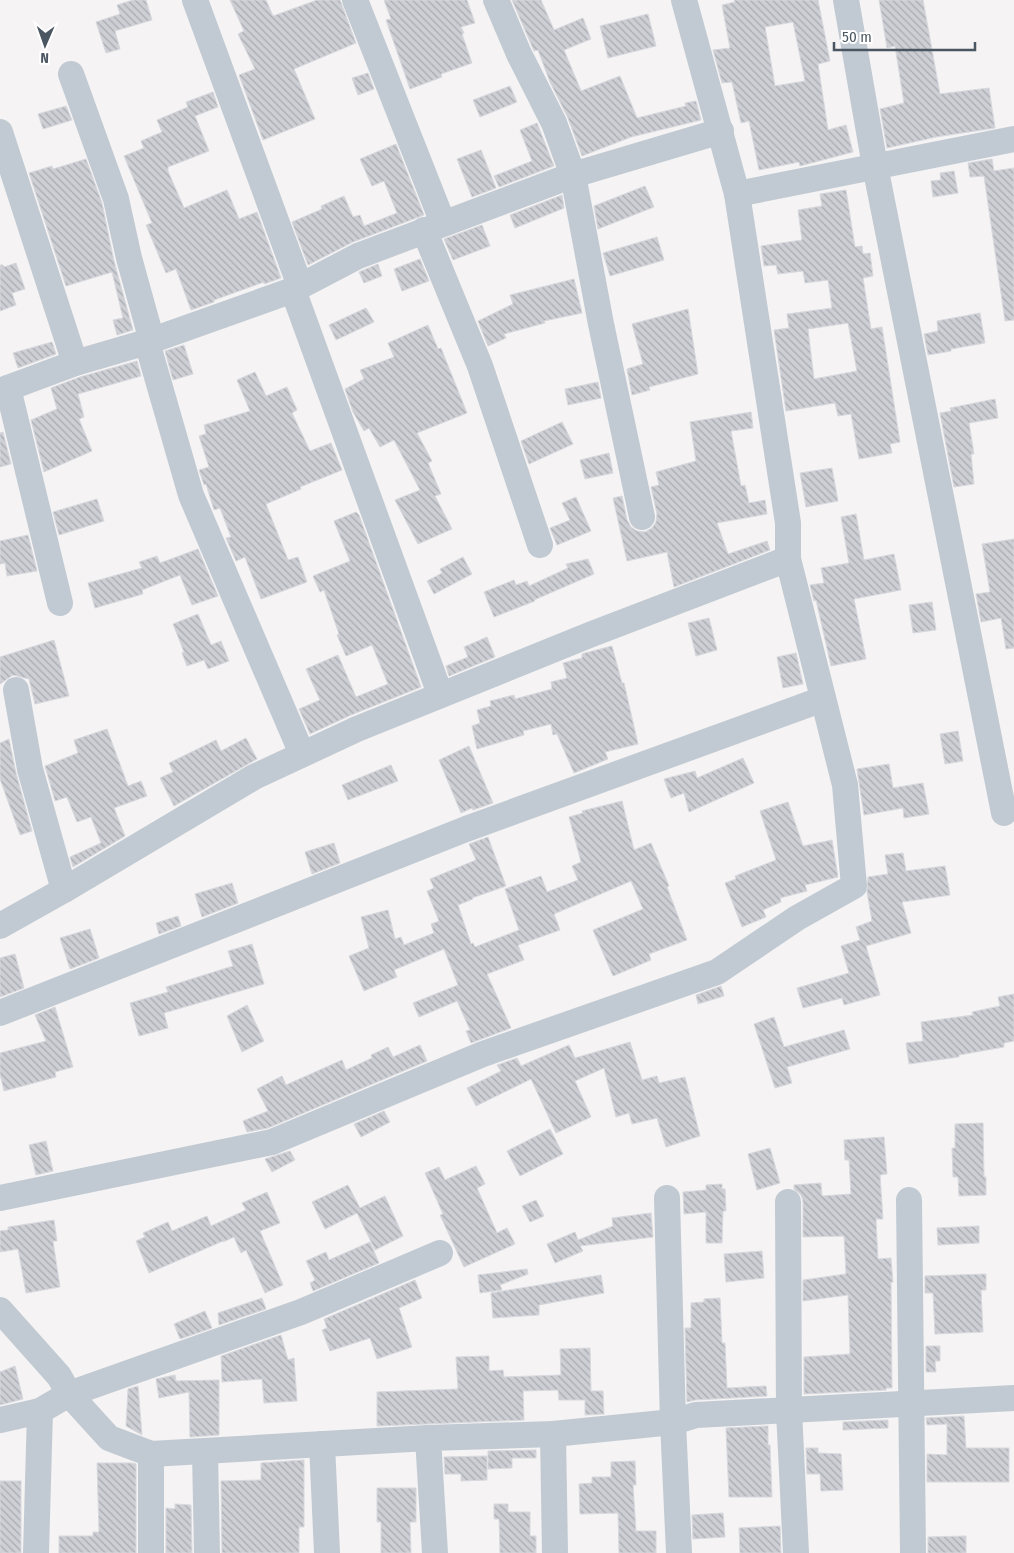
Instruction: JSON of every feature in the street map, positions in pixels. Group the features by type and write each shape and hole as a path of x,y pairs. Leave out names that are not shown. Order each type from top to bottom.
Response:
{"street":[{"path":"195,0 440,694"},
{"path":"355,0 540,545"},
{"path":"496,0 519,54 554,123 573,175 642,517"},
{"path":"0,1198 272,1142 483,1054 717,972 797,918 854,886 845,785 788,560 788,523 736,194 684,0"},
{"path":"846,0 876,166 1004,813"},
{"path":"72,74 116,199 149,341 191,495 302,754"},
{"path":"0,132 75,363"},
{"path":"60,603 4,389 75,363 149,341 297,288 358,256 433,226 573,175 720,132"},
{"path":"736,194 1014,139"},
{"path":"0,926 254,777 302,754 440,694 788,560"},
{"path":"16,690 30,768 64,890"},
{"path":"0,1013 466,829 823,699"},
{"path":"668,1198 673,1422 679,1553"},
{"path":"909,1200 913,1553"},
{"path":"788,1202 789,1411 796,1553"},
{"path":"0,1420 40,1411 69,1394 301,1312 440,1253"},
{"path":"0,1310 59,1376 69,1394 109,1438 151,1454 428,1438 553,1434 673,1422 696,1415 1014,1398"},
{"path":"36,1553 40,1411"},
{"path":"553,1434 555,1553"},
{"path":"428,1438 435,1553"},
{"path":"322,1444 326,1553"},
{"path":"205,1452 207,1553"},
{"path":"151,1454 151,1553"}],"building":[{"path":"133,0 146,0 152,20 115,31 120,49 106,53 96,22 120,14 117,5"},
{"path":"230,0 266,0 273,16 317,0 340,0 356,43 294,69 315,119 263,140 239,75 255,69 238,34 244,31"},
{"path":"384,0 467,0 475,23 461,27 472,63 441,74 442,77 410,89 386,20 391,19"},
{"path":"512,0 541,0 554,30 583,18 591,39 564,50 581,91 620,76 637,118 686,106 685,103 696,101 701,120 631,137 582,156 568,118 550,82 538,50 534,51"},
{"path":"734,0 818,0 830,61 818,64 828,130 846,125 853,152 800,166 799,162 759,170 749,121 741,123 732,82 722,83 713,50 730,48 722,5 735,2","holes":["793,22 805,81 775,86 765,27"]},
{"path":"879,0 923,0 940,94 989,88 995,128 936,137 887,148 880,109 904,103 895,46 887,48"},
{"path":"648,14 656,46 608,58 600,26"},
{"path":"368,73 374,89 358,95 352,78"},
{"path":"510,86 517,102 480,117 473,100"},
{"path":"213,92 218,107 195,116 209,151 168,167 168,171 184,208 227,190 239,219 257,212 281,278 264,284 264,282 191,310 176,269 166,273 146,225 152,223 124,156 144,148 141,141 162,132 157,120 188,107 186,102"},
{"path":"66,106 72,120 43,129 38,114"},
{"path":"537,123 554,166 499,187 494,176 532,161 520,130"},
{"path":"396,144 424,215 353,242 308,265 292,222 322,209 321,206 344,196 353,217 360,215 364,226 397,213 384,181 372,186 360,159"},
{"path":"481,150 496,188 472,197 457,159"},
{"path":"86,159 102,203 114,261 133,330 117,335 113,320 123,318 112,272 66,286 29,173 52,166 53,169"},
{"path":"992,159 994,171 1014,168 1014,320 1005,321 984,176 970,177 968,163"},
{"path":"954,171 958,193 933,197 931,181 941,180 940,173"},
{"path":"645,186 654,207 598,229 594,206"},
{"path":"846,190 855,247 862,246 863,254 870,253 873,276 863,278 871,329 882,327 900,442 890,444 892,453 859,459 851,414 838,416 835,403 786,411 774,330 789,328 787,314 832,308 828,280 805,283 803,271 778,274 776,265 764,266 761,246 802,240 798,210 822,206 820,194","holes":["848,323 857,371 814,379 808,329"]},
{"path":"562,195 564,208 515,228 510,215"},
{"path":"482,225 490,246 453,260 444,239"},
{"path":"657,237 664,260 610,276 603,253"},
{"path":"420,259 429,281 402,291 394,269"},
{"path":"16,263 25,289 12,293 16,305 0,311 0,265 4,267"},
{"path":"378,264 382,276 364,283 359,272"},
{"path":"574,279 582,313 544,321 545,323 504,334 506,338 488,346 478,321 513,304 510,295"},
{"path":"366,308 374,322 336,340 329,325"},
{"path":"688,309 698,374 649,387 650,390 632,395 627,369 643,364 632,324"},
{"path":"980,313 985,343 928,355 924,334 938,331 937,321"},
{"path":"428,325 438,349 441,348 467,413 417,433 432,461 428,463 441,494 435,496 452,529 418,544 395,500 420,490 394,440 380,447 369,428 364,431 353,412 345,389 364,379 360,370 394,357 388,343"},
{"path":"52,342 56,354 18,368 13,353"},
{"path":"184,345 193,374 173,380 165,351"},
{"path":"137,361 141,376 78,394 84,417 79,419 92,451 44,472 31,420 57,409 51,388 80,377"},
{"path":"255,372 266,396 287,387 297,410 292,413 310,451 331,443 342,470 300,487 301,489 266,504 288,560 298,557 307,582 261,599 245,557 236,561 226,538 231,537 220,508 214,510 206,484 204,485 199,470 209,467 199,436 206,434 204,425 250,411 237,380"},
{"path":"598,382 601,398 568,405 565,389"},
{"path":"995,399 998,418 969,423 974,454 971,454 974,484 954,487 940,413 951,411 950,408"},
{"path":"751,412 753,428 731,431 741,486 745,485 749,503 765,500 767,514 717,523 728,554 767,541 770,550 674,587 667,552 627,561 613,498 622,496 627,520 631,527 637,531 645,532 652,528 656,522 657,514 651,487 659,485 656,472 696,461 690,422"},
{"path":"562,422 573,444 529,464 521,441"},
{"path":"3,432 11,464 0,467 0,433"},
{"path":"609,453 613,473 585,479 580,460"},
{"path":"832,468 838,501 806,507 800,473"},
{"path":"576,497 591,531 557,545 550,528 570,520 562,503"},
{"path":"97,499 104,521 59,535 53,512"},
{"path":"356,512 359,515 421,687 351,715 310,734 299,709 320,700 306,669 338,655 356,697 388,684 372,645 346,656 337,635 339,634 324,590 320,592 313,576 350,561 334,521"},
{"path":"856,514 864,560 894,554 901,590 854,599 866,659 831,666 816,600 814,601 810,585 824,583 821,568 849,563 841,517"},
{"path":"28,535 37,571 7,576 5,563 0,564 0,541"},
{"path":"1014,539 1014,648 1006,649 1001,618 981,622 976,594 990,592 982,544"},
{"path":"198,549 218,596 192,605 180,575 142,590 143,594 95,608 88,583 142,568 139,562 157,556 160,563"},
{"path":"463,557 472,574 434,594 427,581 442,573 440,569"},
{"path":"588,559 594,574 494,617 484,592 514,580 516,585 527,581 529,586 568,568 566,564"},
{"path":"932,602 936,630 913,633 909,605"},
{"path":"198,614 211,645 221,641 229,661 208,669 204,660 187,666 182,653 184,652 173,624"},
{"path":"709,618 717,650 696,656 688,623"},
{"path":"487,637 495,657 449,676 446,666 468,657 464,647"},
{"path":"54,640 69,696 35,704 29,679 13,675 0,684 0,657"},
{"path":"612,646 622,683 624,683 638,744 605,752 608,759 574,773 557,734 553,735 551,724 523,731 524,735 477,749 472,726 480,723 477,710 491,706 490,701 514,695 515,699 552,689 551,682 567,678 563,663 582,658 582,654"},
{"path":"796,653 803,684 783,688 777,657"},
{"path":"107,729 128,786 141,781 147,796 114,808 125,836 73,867 70,857 101,843 91,817 77,822 67,797 55,801 45,766 78,753 74,740"},
{"path":"958,731 963,761 945,764 940,734"},
{"path":"246,738 257,759 174,806 160,778 173,772 169,763 216,740 221,751"},
{"path":"9,739 32,831 20,835 0,779 0,743"},
{"path":"469,746 493,803 461,813 439,760"},
{"path":"743,758 754,783 689,812 684,793 671,798 664,779 695,771 697,778"},
{"path":"889,764 893,788 923,783 929,814 904,818 903,808 864,815 857,769"},
{"path":"391,765 398,781 348,800 342,785"},
{"path":"622,801 634,850 651,843 669,886 667,887 687,940 649,954 651,960 613,976 593,930 643,909 631,881 554,914 560,930 518,945 524,960 487,974 511,1028 471,1043 466,1031 470,1030 457,1001 419,1017 413,1003 458,985 444,949 394,970 397,977 364,991 349,956 369,948 361,917 388,910 395,939 401,937 404,945 434,933 431,924 439,921 427,891 434,888 430,879 476,860 469,844 488,837 506,886 458,905 471,944 473,943 475,947 519,930 505,889 541,876 547,892 578,880 572,866 581,862 569,817 583,813 582,811"},
{"path":"788,802 803,846 832,840 838,877 805,885 807,891 780,898 781,902 763,910 766,917 742,927 725,883 736,879 735,876 776,860 760,811"},
{"path":"334,843 340,863 312,874 305,852"},
{"path":"903,853 906,871 945,866 950,895 902,902 911,933 866,946 880,995 844,1005 842,998 803,1008 797,988 849,973 841,946 860,940 856,927 872,921 867,892 868,877 888,874 885,855"},
{"path":"232,883 238,903 202,917 195,894"},
{"path":"178,916 181,926 159,934 156,923"},
{"path":"90,929 99,958 70,969 60,938"},
{"path":"252,944 264,984 164,1013 168,1028 139,1036 130,1003 168,992 166,987 233,966 228,951"},
{"path":"15,954 24,988 0,997 0,958"},
{"path":"721,986 724,996 698,1004 696,995"},
{"path":"1014,994 1014,1041 1004,1043 1004,1047 959,1055 959,1057 909,1064 906,1043 923,1041 921,1022 973,1015 972,1012 1000,1006 998,997"},
{"path":"247,1005 264,1041 242,1052 227,1016"},
{"path":"55,1007 73,1067 55,1072 56,1077 4,1091 0,1074 0,1053 46,1041 35,1015"},
{"path":"774,1017 784,1047 844,1030 850,1049 787,1067 792,1083 775,1088 754,1024"},
{"path":"630,1042 642,1080 657,1076 659,1083 685,1077 700,1136 666,1147 657,1118 632,1124 629,1113 616,1117 604,1068 575,1081 591,1117 556,1133 531,1079 476,1106 467,1088 501,1071 497,1065 517,1058 521,1066 569,1045 575,1058"},
{"path":"420,1045 427,1061 268,1128 247,1132 243,1121 268,1111 257,1089 282,1076 286,1085 342,1060 346,1070 372,1058 371,1055 388,1047 393,1057"},
{"path":"384,1111 390,1122 361,1137 354,1124"},
{"path":"983,1123 986,1195 959,1196 958,1177 953,1177 952,1148 955,1148 955,1124"},
{"path":"550,1129 563,1154 520,1176 507,1151"},
{"path":"884,1137 887,1174 880,1175 883,1219 876,1219 878,1259 891,1258 893,1282 891,1282 892,1388 886,1388 886,1390 804,1394 804,1357 850,1354 848,1295 803,1301 803,1280 846,1274 844,1236 803,1237 803,1201 801,1195 794,1189 794,1185 821,1183 822,1196 851,1194 849,1160 845,1160 844,1140"},
{"path":"46,1141 53,1171 36,1175 29,1145"},
{"path":"770,1148 780,1183 757,1190 748,1154"},
{"path":"290,1151 295,1160 272,1172 265,1159"},
{"path":"476,1166 485,1184 477,1188 497,1233 507,1228 515,1244 464,1267 440,1215 443,1214 425,1173 439,1167 445,1180"},
{"path":"722,1184 722,1189 725,1189 726,1211 723,1211 722,1243 706,1243 706,1212 684,1214 683,1192 706,1190 706,1185"},
{"path":"348,1185 360,1208 385,1196 403,1236 375,1250 357,1213 325,1229 312,1202"},
{"path":"267,1192 280,1223 260,1231 283,1285 265,1293 246,1250 241,1253 234,1237 149,1273 136,1241 145,1237 143,1233 168,1222 172,1231 207,1216 211,1226 246,1210 242,1203"},
{"path":"536,1200 544,1216 530,1222 522,1206"},
{"path":"651,1213 653,1237 580,1246 583,1251 555,1263 547,1244 575,1232 578,1240 613,1226 612,1218"},
{"path":"54,1220 57,1241 53,1241 60,1287 26,1293 18,1249 0,1252 0,1231 8,1230 8,1227"},
{"path":"979,1226 979,1243 938,1245 937,1228"},
{"path":"370,1242 379,1263 313,1291 310,1283 315,1280 306,1261 326,1252 329,1260"},
{"path":"762,1251 764,1278 726,1282 724,1254"},
{"path":"527,1269 528,1274 500,1285 502,1290 480,1293 478,1275"},
{"path":"986,1274 986,1290 981,1290 983,1332 935,1334 933,1293 925,1293 925,1276"},
{"path":"601,1275 604,1293 539,1305 539,1315 493,1318 491,1293"},
{"path":"415,1280 422,1298 399,1308 412,1347 377,1359 370,1338 330,1351 322,1330 327,1328 324,1319"},
{"path":"262,1298 266,1309 219,1325 218,1313"},
{"path":"720,1298 727,1388 766,1386 767,1396 687,1402 685,1328 691,1328 691,1303 704,1302 704,1299"},
{"path":"205,1311 212,1328 180,1339 174,1324"},
{"path":"281,1335 288,1360 294,1358 297,1401 264,1403 262,1379 222,1382 221,1356"},
{"path":"926,1346 940,1346 940,1361 935,1361 936,1372 926,1372"},
{"path":"590,1348 591,1391 603,1391 604,1414 585,1415 585,1400 559,1400 558,1390 523,1391 524,1420 377,1426 377,1392 458,1389 456,1357 489,1356 489,1371 503,1370 504,1377 561,1375 560,1349"},
{"path":"15,1366 23,1399 0,1405 0,1372"},
{"path":"175,1375 176,1381 219,1380 219,1435 190,1437 189,1392 159,1398 156,1379"},
{"path":"138,1386 142,1435 126,1426 128,1389"},
{"path":"964,1416 966,1448 1009,1448 1009,1482 927,1482 927,1454 947,1455 947,1424 927,1425 926,1418"},
{"path":"888,1420 888,1428 843,1430 843,1422"},
{"path":"768,1426 772,1497 729,1497 726,1428"},
{"path":"806,1448 818,1448 818,1453 841,1454 843,1490 821,1491 820,1474 807,1474"},
{"path":"536,1450 536,1458 512,1458 512,1468 488,1469 488,1451"},
{"path":"487,1456 487,1480 461,1481 461,1474 445,1474 444,1457"},
{"path":"304,1460 304,1527 299,1527 299,1553 222,1553 221,1481 261,1480 261,1463"},
{"path":"635,1461 636,1485 633,1485 636,1531 656,1531 656,1553 619,1553 618,1513 580,1514 579,1484 592,1483 592,1477 611,1477 611,1462"},
{"path":"97,1463 136,1464 136,1553 59,1553 59,1536 93,1536 93,1532 99,1532"},
{"path":"0,1481 21,1481 21,1553 0,1553"},
{"path":"377,1488 416,1488 416,1522 410,1522 411,1553 381,1553 381,1522 377,1522"},
{"path":"175,1504 191,1505 192,1553 166,1553 166,1508 175,1509"},
{"path":"494,1504 508,1504 508,1512 530,1512 530,1536 536,1536 536,1553 500,1553 499,1519 494,1519"},
{"path":"723,1513 725,1537 693,1539 692,1515"},
{"path":"780,1526 781,1553 740,1553 739,1528"},
{"path":"966,1536 966,1553 928,1553 928,1537"}]}
